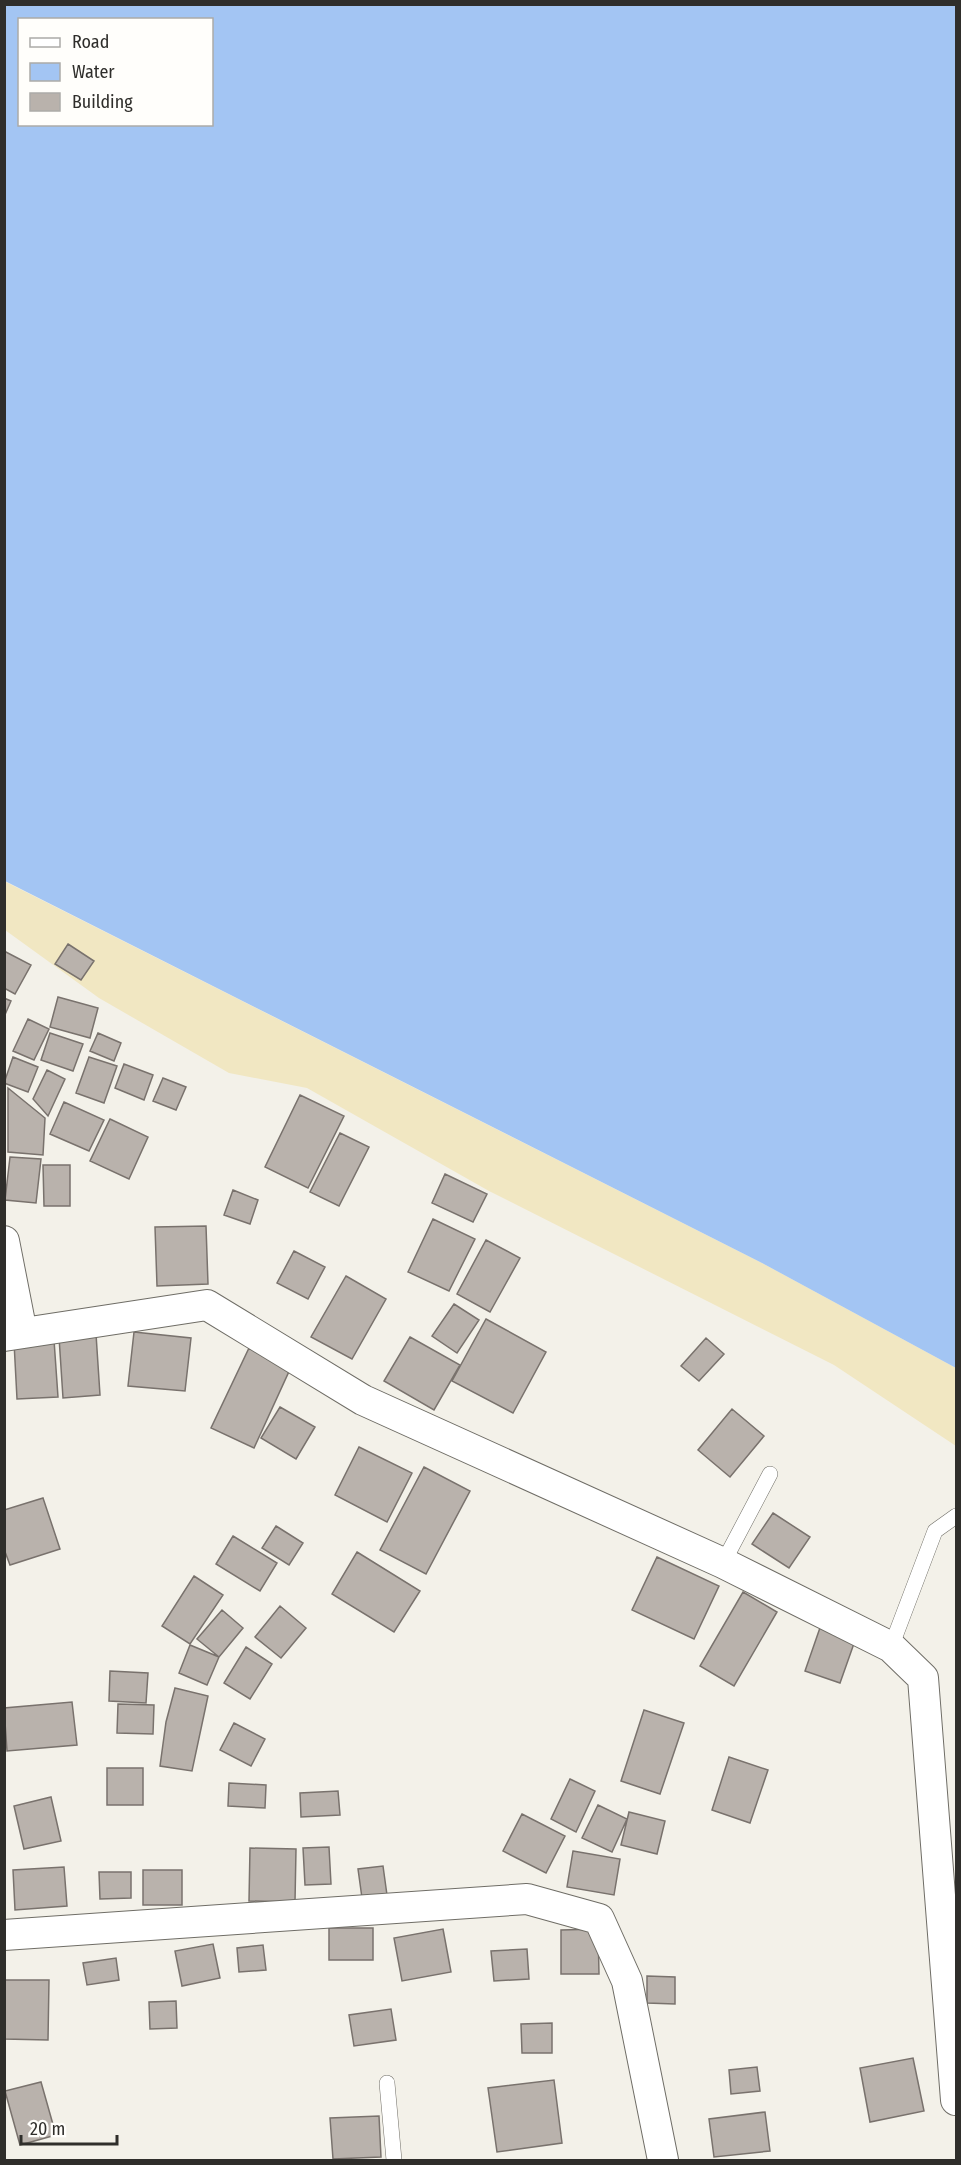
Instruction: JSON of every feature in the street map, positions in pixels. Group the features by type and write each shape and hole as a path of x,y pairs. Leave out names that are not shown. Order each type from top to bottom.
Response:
{"street":[{"path":"4,1241 13,1335 207,1305 363,1400 723,1563 891,1647 923,1678 957,2100"},
{"path":"4,1935 527,1899 598,1919 627,1981 663,2160"}],"lane":[{"path":"723,1563 770,1474"},
{"path":"891,1647 935,1531 957,1516"},
{"path":"387,2083 394,2160"}],"sand":[{"path":"4,881 762,1263 956,1368 956,1446 834,1365 489,1191 307,1088 229,1073 99,998 5,930"}],"water":[{"path":"4,5 956,5 956,1368 762,1263 5,881"}],"building":[{"path":"68,944 94,961 81,980 55,964"},
{"path":"4,951 31,965 15,994 4,988"},
{"path":"58,997 98,1008 90,1038 50,1027"},
{"path":"4,998 11,1001 4,1017"},
{"path":"28,1019 49,1029 34,1060 13,1051"},
{"path":"50,1033 83,1044 73,1071 41,1060"},
{"path":"98,1033 121,1043 114,1061 90,1051"},
{"path":"13,1057 38,1067 28,1092 4,1083"},
{"path":"89,1057 117,1066 104,1103 76,1093"},
{"path":"124,1064 153,1075 144,1100 115,1088"},
{"path":"47,1070 65,1079 48,1116 33,1099"},
{"path":"163,1078 186,1087 176,1110 153,1101"},
{"path":"8,1088 45,1118 43,1155 8,1152"},
{"path":"300,1095 344,1116 308,1188 265,1167"},
{"path":"64,1102 104,1120 89,1151 50,1134"},
{"path":"110,1119 148,1137 129,1179 90,1161"},
{"path":"340,1133 369,1147 339,1206 310,1192"},
{"path":"10,1157 41,1159 36,1203 5,1200"},
{"path":"43,1165 70,1165 70,1206 44,1206"},
{"path":"445,1174 487,1194 473,1222 432,1203"},
{"path":"233,1190 258,1200 250,1224 224,1215"},
{"path":"433,1219 475,1239 449,1291 408,1272"},
{"path":"206,1226 208,1284 157,1286 155,1227"},
{"path":"486,1240 520,1258 490,1312 457,1294"},
{"path":"294,1251 325,1267 308,1299 277,1283"},
{"path":"346,1276 386,1299 352,1359 311,1337"},
{"path":"454,1304 479,1320 457,1353 432,1336"},
{"path":"486,1319 546,1352 513,1413 452,1381"},
{"path":"134,1332 191,1338 185,1391 128,1386"},
{"path":"96,1334 100,1395 63,1398 59,1337"},
{"path":"410,1337 460,1365 434,1410 384,1381"},
{"path":"706,1338 724,1354 699,1381 681,1366"},
{"path":"54,1340 58,1397 17,1399 14,1342"},
{"path":"249,1348 291,1367 254,1448 211,1428"},
{"path":"280,1407 315,1427 296,1459 261,1438"},
{"path":"732,1409 764,1436 730,1477 698,1450"},
{"path":"359,1447 412,1473 387,1522 335,1495"},
{"path":"424,1467 470,1491 426,1574 380,1550"},
{"path":"43,1498 60,1549 10,1565 4,1549 4,1510"},
{"path":"773,1513 810,1537 789,1568 752,1544"},
{"path":"276,1526 303,1543 289,1565 262,1548"},
{"path":"233,1536 277,1563 260,1591 216,1564"},
{"path":"357,1552 420,1591 394,1632 332,1594"},
{"path":"657,1557 719,1586 694,1639 632,1610"},
{"path":"194,1576 223,1595 190,1644 162,1626"},
{"path":"743,1592 777,1612 734,1686 700,1666"},
{"path":"280,1606 306,1628 281,1658 255,1637"},
{"path":"222,1610 243,1628 219,1657 197,1639"},
{"path":"822,1622 857,1635 840,1683 805,1671"},
{"path":"190,1645 219,1657 207,1685 179,1673"},
{"path":"246,1647 272,1664 250,1699 224,1683"},
{"path":"110,1671 148,1673 146,1703 109,1701"},
{"path":"175,1688 208,1696 192,1771 160,1766 166,1722"},
{"path":"72,1702 77,1745 7,1751 4,1708"},
{"path":"118,1704 154,1705 153,1734 117,1733"},
{"path":"644,1710 684,1723 660,1794 621,1781"},
{"path":"234,1723 265,1739 251,1766 220,1750"},
{"path":"729,1757 768,1770 750,1823 712,1810"},
{"path":"107,1768 143,1768 143,1805 107,1805"},
{"path":"570,1779 595,1791 576,1832 551,1819"},
{"path":"229,1783 266,1785 265,1808 228,1806"},
{"path":"338,1791 340,1815 301,1817 300,1793"},
{"path":"51,1797 61,1841 24,1849 14,1806"},
{"path":"598,1805 627,1819 612,1852 582,1838"},
{"path":"629,1812 665,1821 657,1854 621,1845"},
{"path":"522,1814 565,1836 546,1873 503,1851"},
{"path":"329,1847 331,1884 305,1885 303,1848"},
{"path":"250,1848 296,1849 295,1902 249,1901"},
{"path":"573,1851 620,1859 614,1895 567,1887"},
{"path":"383,1866 387,1895 362,1898 358,1869"},
{"path":"64,1867 67,1906 15,1910 13,1870"},
{"path":"143,1870 182,1870 182,1905 143,1905"},
{"path":"99,1872 131,1872 131,1898 100,1899"},
{"path":"329,1928 373,1928 373,1960 329,1960"},
{"path":"443,1929 451,1972 402,1981 394,1938"},
{"path":"598,1929 599,1974 561,1974 561,1930"},
{"path":"213,1944 220,1978 182,1986 175,1951"},
{"path":"263,1945 266,1970 239,1972 237,1948"},
{"path":"527,1949 529,1979 494,1981 491,1951"},
{"path":"116,1958 119,1980 87,1985 83,1963"},
{"path":"647,1976 675,1977 675,2004 647,2003"},
{"path":"4,1980 49,1980 48,2040 4,2039"},
{"path":"176,2001 177,2028 150,2029 149,2002"},
{"path":"391,2009 396,2040 354,2046 349,2015"},
{"path":"552,2023 552,2053 522,2053 521,2024"},
{"path":"913,2058 924,2111 870,2122 860,2068"},
{"path":"757,2067 760,2091 731,2094 729,2070"},
{"path":"554,2080 562,2143 497,2152 488,2088"},
{"path":"41,2082 56,2135 20,2145 5,2091"},
{"path":"765,2112 770,2151 714,2157 709,2119"},
{"path":"379,2116 381,2157 333,2159 330,2118"}]}
